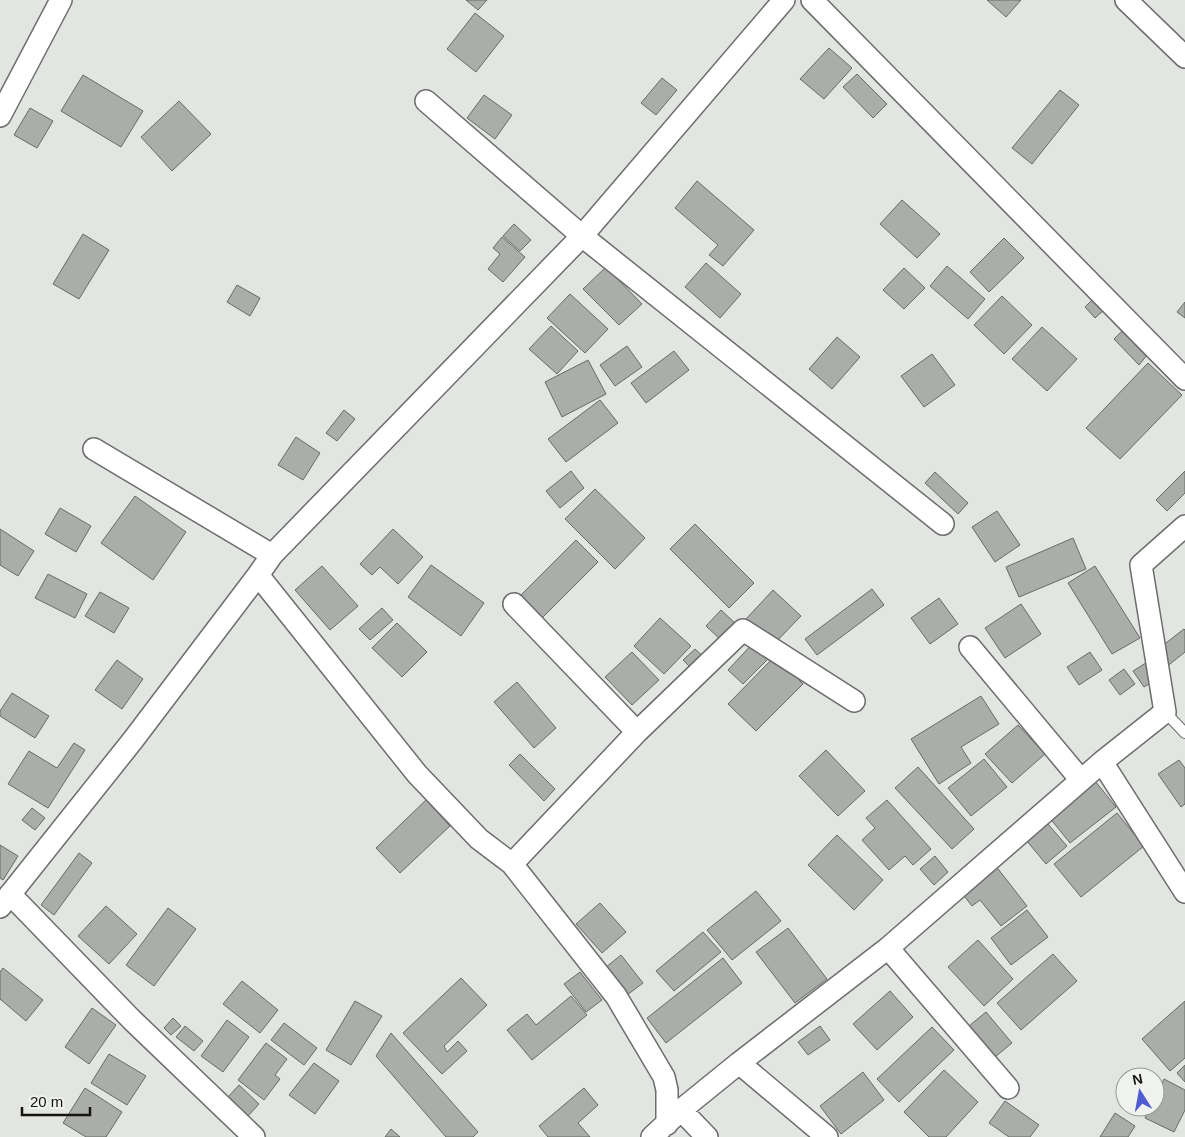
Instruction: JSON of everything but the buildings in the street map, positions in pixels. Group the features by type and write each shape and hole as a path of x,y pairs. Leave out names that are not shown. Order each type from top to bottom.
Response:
{"street":[{"path":"0,116 61,0"},
{"path":"254,1137 5,901 133,740 272,555 582,236 784,0"},
{"path":"812,0 1185,379"},
{"path":"1126,0 1185,57"},
{"path":"426,101 582,236 943,524"},
{"path":"94,449 272,555"},
{"path":"667,1124 739,1063 888,948 1102,762 1165,712 1141,565 1185,526"},
{"path":"258,575 417,774 479,839 512,864 616,996 664,1077 668,1090 667,1124"},
{"path":"514,604 637,732"},
{"path":"512,864 637,732 744,630 854,701"},
{"path":"970,647 1081,780"},
{"path":"1102,762 1185,892"},
{"path":"888,948 1008,1088"},
{"path":"739,1063 827,1137"},
{"path":"667,1124 707,1137"}],"lane":[{"path":"1165,712 1185,733"}]}
